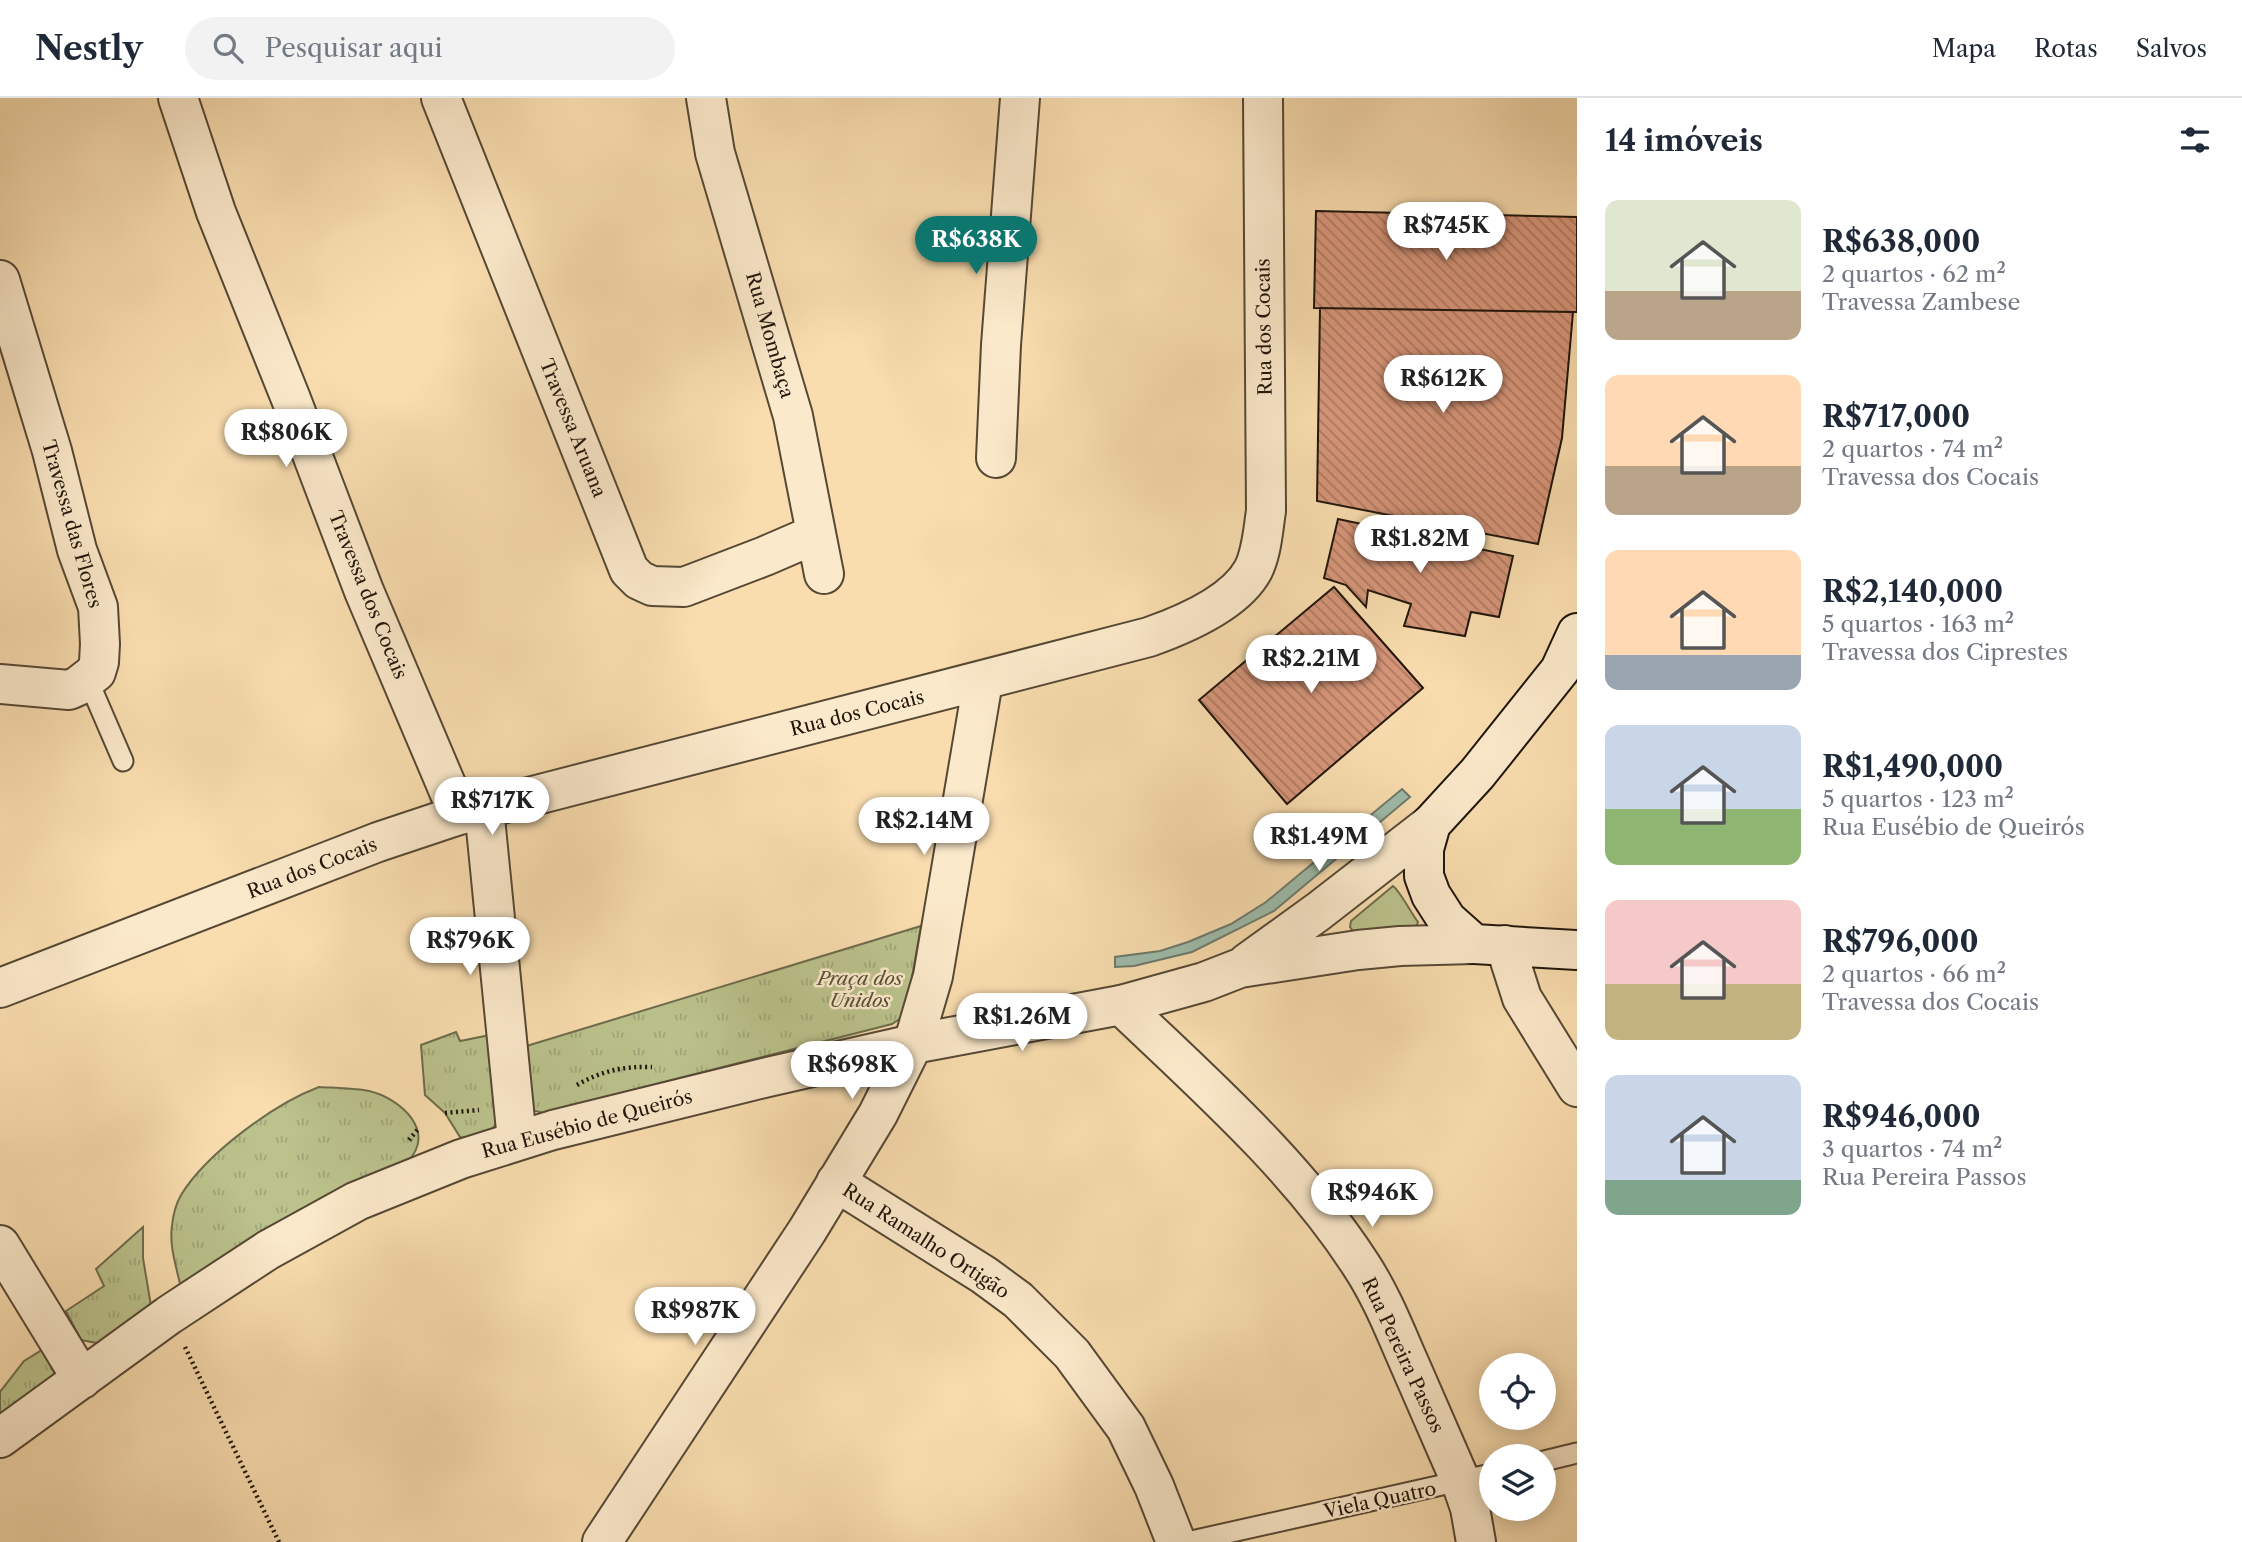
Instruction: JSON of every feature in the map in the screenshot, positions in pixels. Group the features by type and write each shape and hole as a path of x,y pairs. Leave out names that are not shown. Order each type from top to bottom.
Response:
{"street":[{"name":"Travessa dos Cocais","path":"178,98 216,212 364,591 471,812 517,1140"},
{"name":"Travessa Aruana","path":"441,98 629,570 639,580 652,586 684,587 816,534"},
{"name":"Rua Mombaça","path":"706,98 715,153 793,416 824,574"},
{"path":"996,458 1001,345 1020,98"},
{"name":"Rua dos Cocais","path":"0,988 378,842 471,812 1149,637 1177,627 1208,611 1239,588 1253,570 1262,543 1266,490 1264,98"},
{"name":"Travessa das Flores","path":"0,279 52,451 77,550 98,607 99,662 96,672 88,680"},
{"name":"Rua Eusébio de Queirós","path":"1240,968 1283,939 1431,824 1569,668 1577,633"},
{"path":"0,684 69,690 88,680"},
{"path":"602,1542 792,1254 878,1114 913,1044 933,976 983,681"},
{"path":"1431,824 1424,849 1424,876 1431,895 1447,920 1490,945 1577,1087"},
{"name":"Rua Eusébio de Queirós","path":"0,1438 169,1315 268,1250 357,1201 461,1159 517,1140 755,1080 913,1044 1121,1005 1204,982 1240,968 1400,946 1490,945 1577,950"},
{"name":"Rua Pereira Passos","path":"1121,1005 1237,1116 1293,1177 1362,1266 1476,1478 1470,1508 1476,1542"},
{"name":"Rua Ramalho Ortigão","path":"836,1182 984,1275 1018,1300 1073,1354 1126,1428 1154,1486 1176,1542"},
{"path":"0,1245 82,1379"}],"lane":[{"path":"88,680 123,761"},
{"path":"1556,1458 1577,1453"},
{"name":"Viela Quatro","path":"1187,1542 1476,1478"}],"path":[{"path":"445,1113 486,1109"},
{"path":"169,1315 279,1542"}],"green space":[{"path":"1393,886 1418,922 1416,927 1353,931 1350,927 1351,921"},
{"name":"Praça dos Unidos","path":"921,926 907,1006 901,1018 892,1024 543,1113 532,1110 520,1048"},
{"path":"456,1032 460,1041 490,1035 500,1118 489,1134 475,1140 460,1137 445,1113 425,1095 421,1045"},
{"path":"319,1087 369,1091 392,1101 403,1109 417,1128 419,1139 416,1151 407,1162 253,1239 180,1284 171,1233 181,1195 207,1163 243,1132 282,1105"},
{"path":"143,1227 143,1258 151,1306 102,1344 81,1340 66,1311 104,1286 96,1269"},
{"path":"42,1350 54,1372 53,1383 0,1420 0,1392 24,1361"}],"shaded area":[{"path":"1402,789 1410,797 1274,911 1192,952 1134,966 1115,967 1115,957 1160,951 1231,924 1266,902"}],"building":[{"path":"1316,211 1577,217 1577,312 1314,308"},
{"path":"1320,308 1573,312 1562,438 1538,544 1317,501"},
{"path":"1338,519 1513,556 1499,617 1471,612 1465,636 1404,626 1411,604 1368,590 1366,607 1346,585 1324,578"},
{"path":"1334,587 1423,688 1287,804 1199,700"}]}
